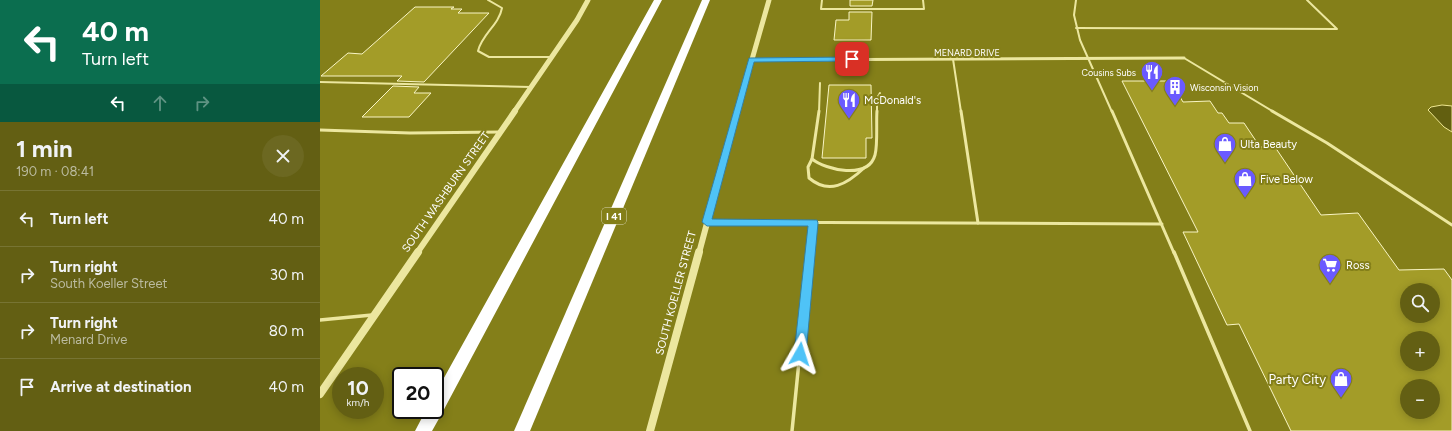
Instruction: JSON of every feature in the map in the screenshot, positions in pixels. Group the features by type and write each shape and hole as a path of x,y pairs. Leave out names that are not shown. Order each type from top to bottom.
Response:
{"highway":[{"path":"444,394 658,0"},
{"name":"I 41","path":"522,431 706,0"},
{"path":"423,431 430,419"}],"street":[{"name":"SOUTH WASHBURN STREET","path":"320,394 501,132 577,20 588,0"},
{"name":"SOUTH KOELLER STREET","path":"650,431 751,60 769,0"},
{"name":"MENARD DRIVE","path":"751,60 1184,58"}],"lane":[{"path":"488,0 502,8 501,16 479,43 478,51 489,57 552,57"},
{"path":"822,0 821,8 924,9 923,0"},
{"path":"1076,0 1074,15 1076,28 1088,59 1162,224 1250,431"},
{"path":"1076,28 1337,29 1307,0"},
{"path":"1184,58 1327,143 1452,225"},
{"path":"953,59 978,223"},
{"path":"320,82 531,87"},
{"path":"820,83 820,104 812,159 808,167 809,178 817,184 826,187 841,186 847,183 872,162 875,155 877,98 880,93"},
{"path":"320,130 501,132"},
{"path":"812,159 816,163 833,169 850,170 866,167"},
{"path":"707,222 1162,224"},
{"path":"792,431 813,223"},
{"path":"320,320 374,315"}],"shaded area":[{"path":"1442,105 1452,106 1452,132 1444,127 1428,110 1431,107"}],"building":[{"path":"850,0 873,0 872,6 850,6"},
{"path":"415,7 454,7 451,9 462,9 458,13 489,13 424,82 397,81 402,76 321,76 348,53 362,54"},
{"path":"849,12 872,12 871,40 834,40 836,20 849,20"},
{"path":"1122,81 1171,81 1183,102 1210,101 1218,113 1222,113 1229,123 1244,123 1260,147 1275,147 1321,215 1358,213 1399,270 1444,269 1452,280 1452,431 1291,431 1239,324 1227,325 1183,232 1198,232"},
{"name":"McDonald's","path":"829,85 871,85 872,138 866,138 866,158 822,158"},
{"path":"393,86 419,87 414,93 431,93 409,117 362,117"}],"place":[{"name":"Cousins Subs","path":"1152,92"},
{"name":"Wisconsin Vision","path":"1175,106"},
{"name":"McDonald's","path":"849,120"},
{"name":"Ulta Beauty","path":"1225,164"},
{"name":"Five Below","path":"1245,198"},
{"name":"Ross","path":"1330,284"},
{"name":"Party City","path":"1341,398"}],"route":[{"path":"800,354 813,223 707,222 751,60 852,59"}]}
